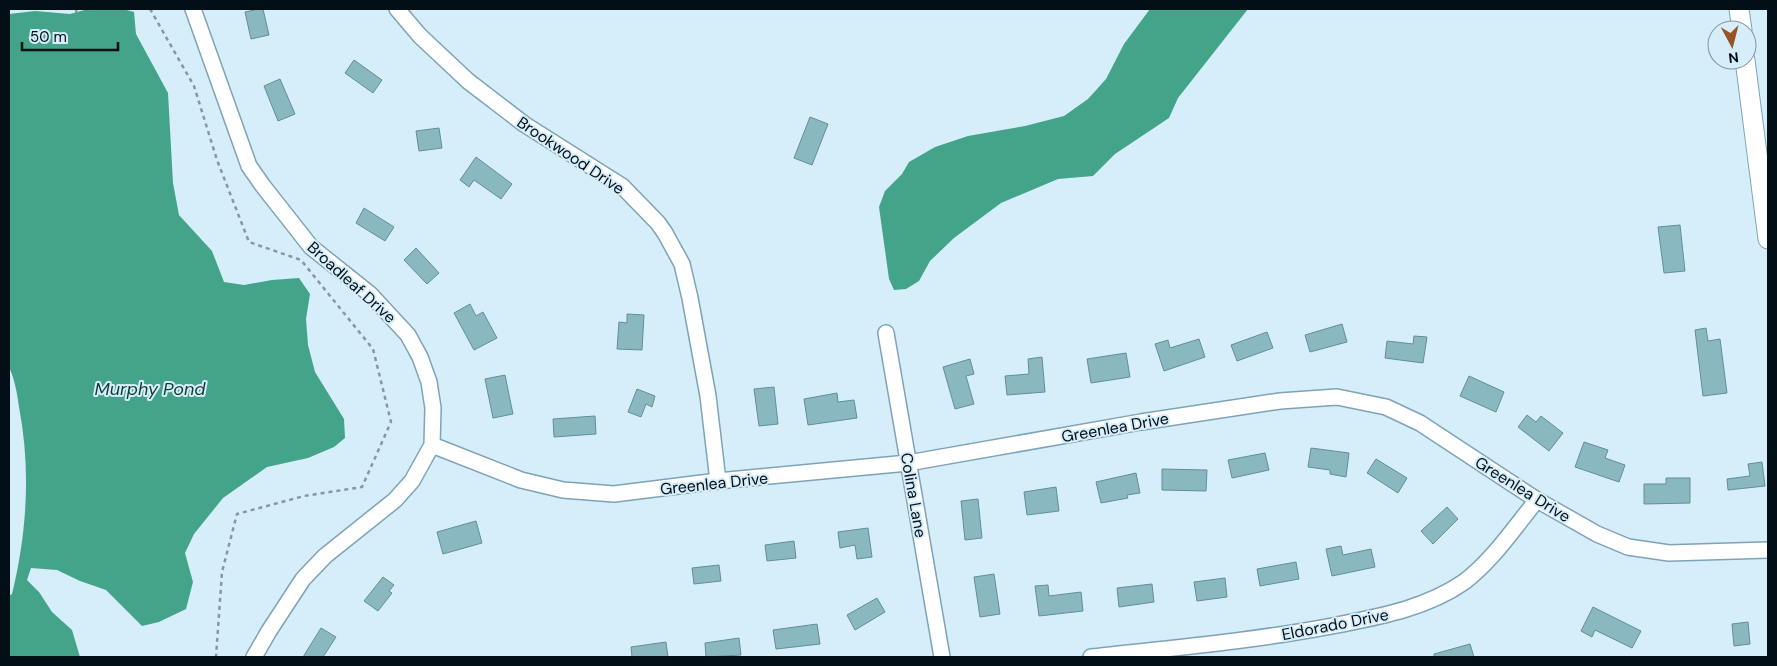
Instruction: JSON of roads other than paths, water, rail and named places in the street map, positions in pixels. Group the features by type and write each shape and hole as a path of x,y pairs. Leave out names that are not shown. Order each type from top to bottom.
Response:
{"street":[{"name":"Broadleaf Drive","path":"193,9 250,166 263,186 311,247 370,294 408,335 430,382 433,408 432,445 412,481 395,500 325,556 303,579 254,657"},
{"name":"Brookwood Drive","path":"397,9 420,36 468,81 524,124 622,186 658,223 665,233 682,264 690,298 708,396 718,481"},
{"path":"1746,70 1768,239"},
{"name":"Colina Lane","path":"886,333 942,657"},
{"name":"Greenlea Drive","path":"432,445 521,480 563,490 614,494 718,481 908,463 1141,422 1280,401 1337,397 1386,407 1420,423 1537,500 1597,534 1628,547 1669,554 1768,550"},
{"name":"Eldorado Drive","path":"1091,657 1292,633 1408,609 1437,597 1462,583 1484,566 1537,500"}],"water":[{"name":"Murphy Pond","path":"88,9 123,9 134,12 136,34 168,93 173,183 179,215 212,251 224,282 244,285 299,278 310,294 306,319 308,345 315,372 344,419 345,438 334,447 308,458 267,467 223,498 194,534 185,553 193,582 186,609 159,622 142,626 106,590 57,570 31,568 27,580 39,592 52,612 72,630 80,657 9,657 9,596 12,594 21,548 26,501 26,477 23,430 16,387 9,367 9,14 35,11 70,14"},
{"path":"1150,9 1248,9 1178,98 1169,118 1115,154 1093,176 1058,179 1001,203 954,238 930,261 919,281 906,289 894,290 889,279 879,207 885,191 902,174 909,162 935,147 968,136 1025,126 1064,116 1088,99 1106,79 1124,44"}]}
